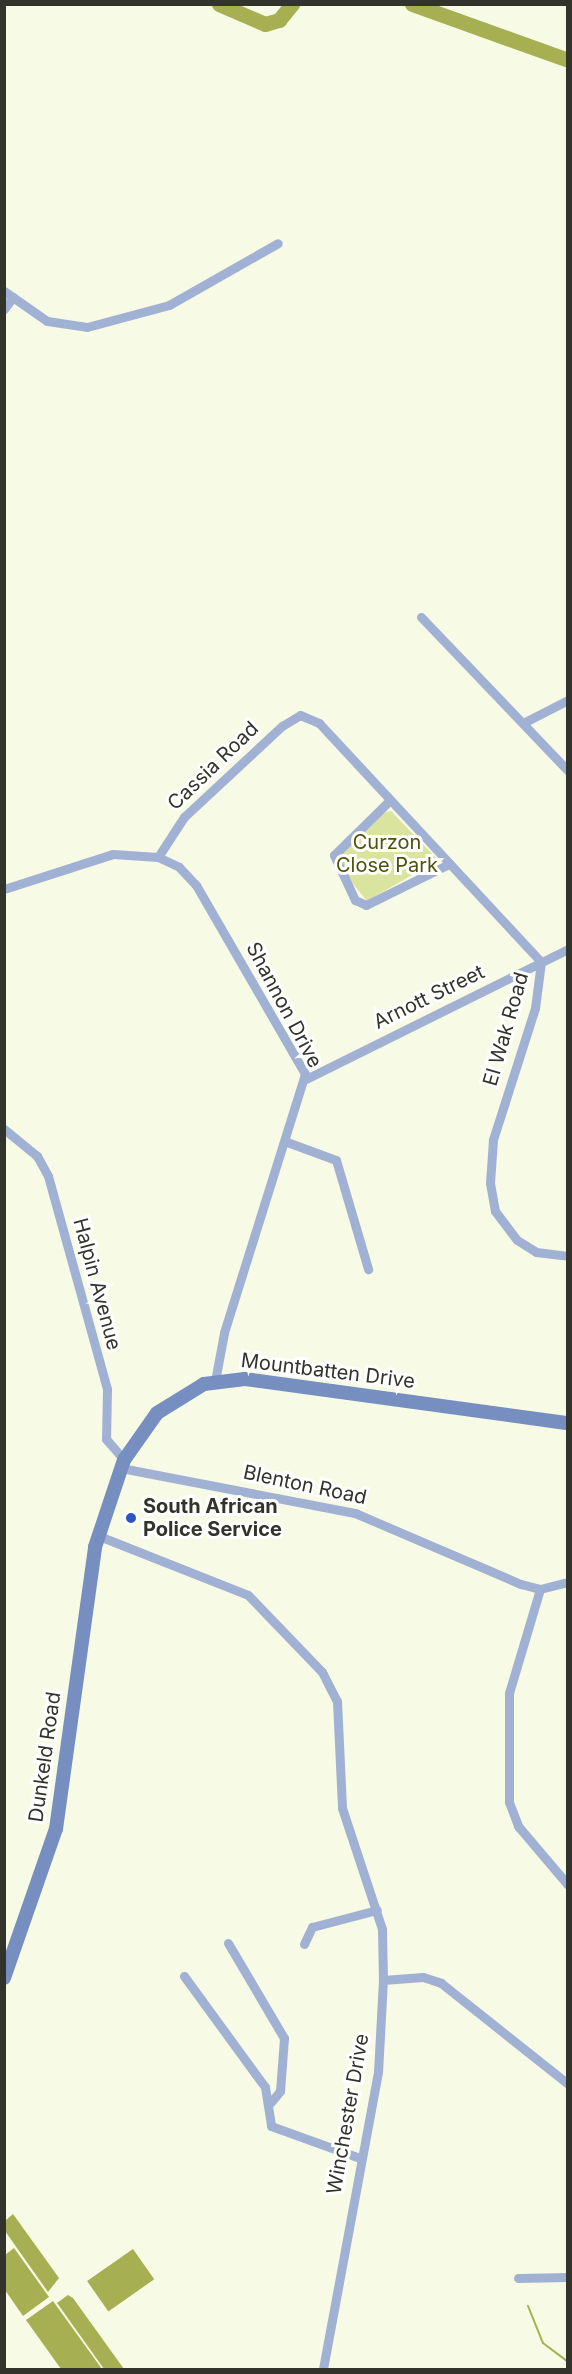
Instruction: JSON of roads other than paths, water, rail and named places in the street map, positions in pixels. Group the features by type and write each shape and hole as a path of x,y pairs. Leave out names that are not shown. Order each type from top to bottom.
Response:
{"main road":[{"name":"Mountbatten Drive","path":"99,1536 122,1464 157,1413 215,1381 245,1379 567,1423"},
{"name":"Dunkeld Road","path":"4,1978 56,1829 99,1536"}],"street":[{"path":"4,291 61,327 87,327 163,308 278,243"},
{"path":"4,309 13,297"},
{"path":"421,617 567,771"},
{"path":"523,723 567,699"},
{"name":"El Wak Road","path":"306,715 320,723 389,801 541,962 535,1008 493,1140 490,1183 495,1210 517,1240 536,1252 567,1256"},
{"name":"Cassia Road","path":"158,857 184,817 282,726 306,715"},
{"path":"389,801 334,855 355,900 366,905 449,864"},
{"name":"Shannon Drive","path":"4,889 113,855 158,857 179,867 196,885 306,1078 224,1332 215,1381"},
{"name":"Arnott Street","path":"306,1078 567,949"},
{"name":"Halpin Avenue","path":"4,1129 37,1155 48,1176 107,1389 106,1439 122,1464"},
{"path":"287,1142 336,1160 368,1269"},
{"name":"Blenton Road","path":"122,1464 376,1519 540,1589"},
{"name":"Winchester Drive","path":"99,1536 248,1595 322,1672 337,1701 342,1808 377,1910 383,1980 381,2053 323,2370"},
{"path":"567,1582 540,1589 509,1693 508,1802 518,1826 567,1885"},
{"path":"304,1944 312,1927 377,1910"},
{"path":"228,1943 284,2038 279,2091 271,2102"},
{"path":"184,1976 271,2102 271,2127 360,2158"},
{"path":"383,1980 423,1977 446,1986 567,2081"},
{"path":"518,2278 567,2277"}],"waterway":[{"path":"219,4 265,24 279,20 292,4"},
{"path":"412,4 568,60"},
{"path":"528,2306 543,2343 568,2362"}],"place":[{"name":"South African Police Service","path":"131,1518"}],"park label":[{"name":"Curzon Close Park","path":"387,854"}]}
